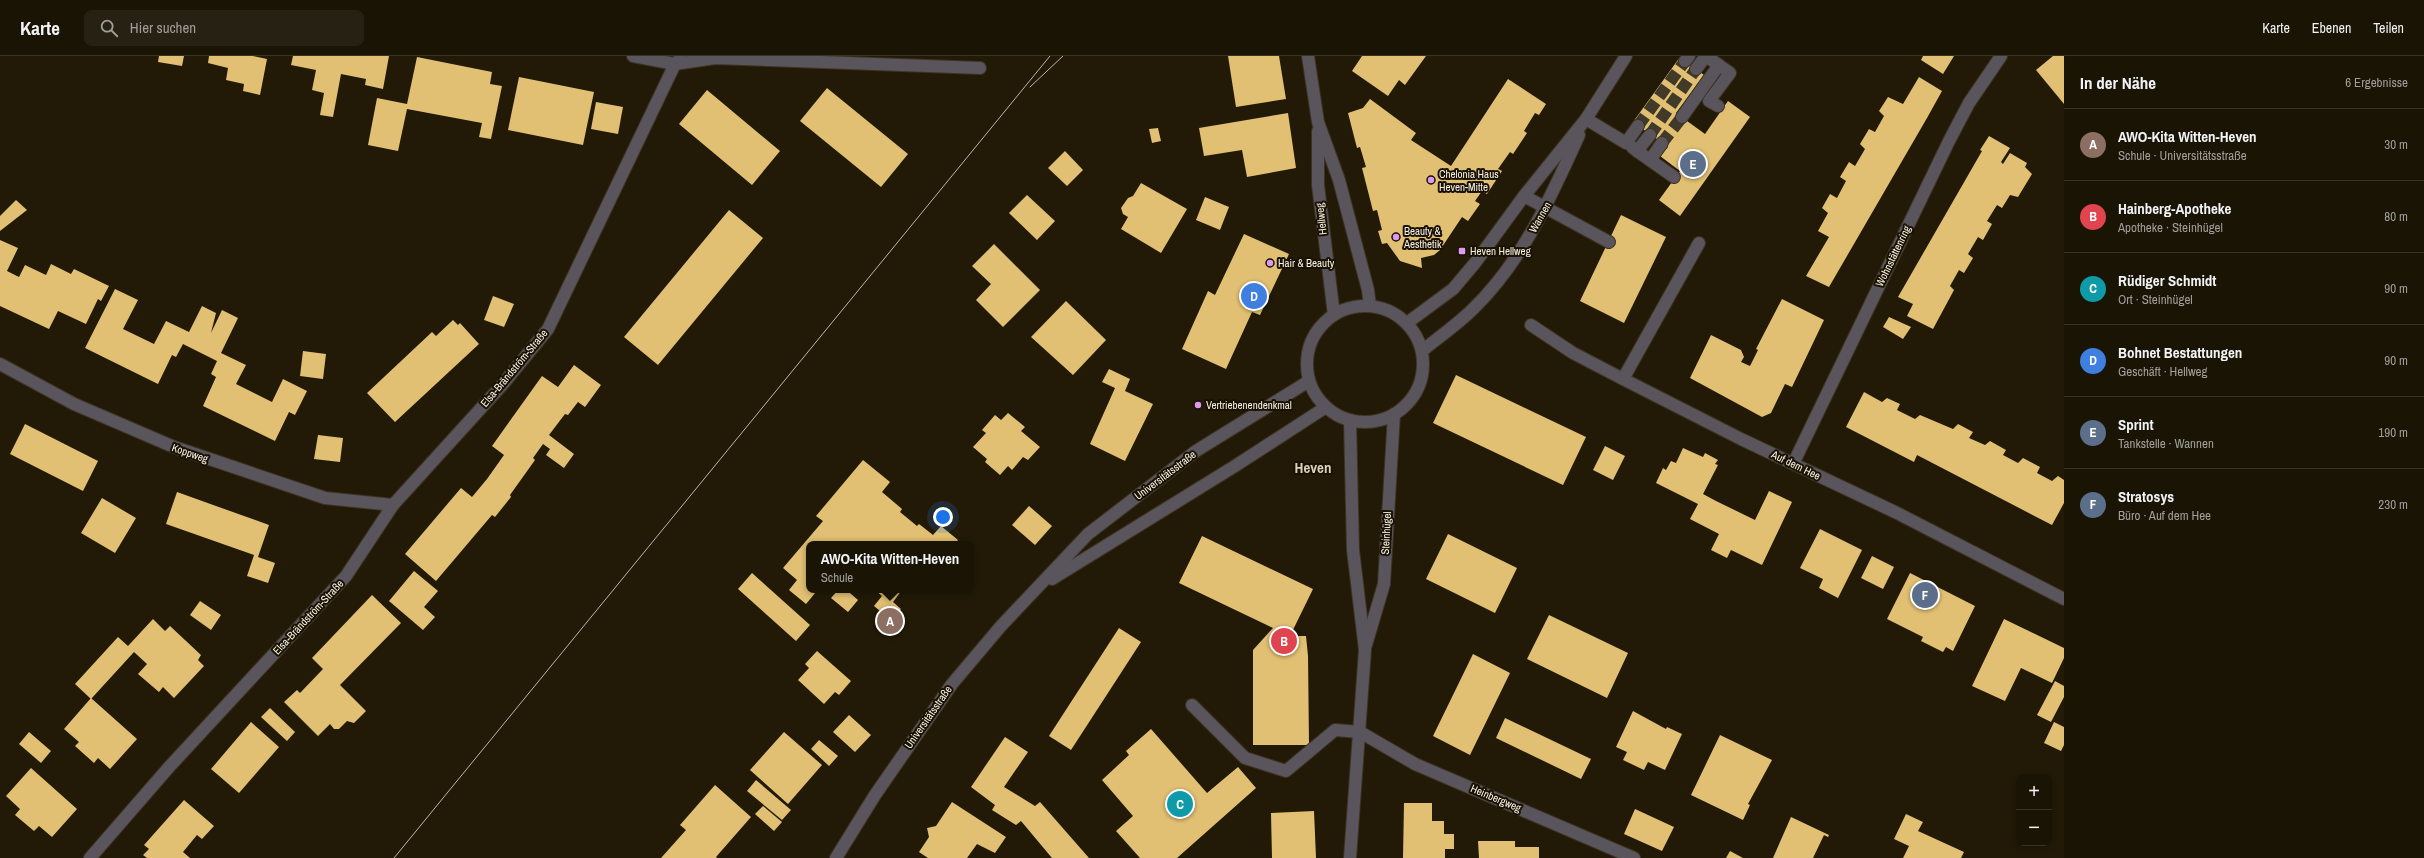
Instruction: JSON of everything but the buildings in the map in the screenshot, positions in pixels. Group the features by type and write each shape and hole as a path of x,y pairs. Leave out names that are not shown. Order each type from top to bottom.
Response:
{"street":[{"path":"633,56 678,60 715,58 980,68"},
{"name":"Hellweg","path":"1308,56 1318,122 1318,185 1334,315"},
{"name":"Wannen","path":"1407,323 1453,289 1524,196 1586,119 1626,56"},
{"path":"1696,69 1706,56 1730,73 1709,100 1718,106"},
{"name":"Wohnstättenring","path":"1794,462 1948,141 1969,103 2001,56"},
{"name":"Elsa-Brändström-Straße","path":"90,858 170,766 346,576 393,505 503,384 548,329 678,60"},
{"path":"1682,117 1719,65"},
{"path":"1586,119 1626,143 1674,177"},
{"name":"Wannen","path":"1422,351 1473,308 1500,279 1546,209 1586,119"},
{"name":"Hellweg","path":"1318,122 1339,180 1368,290 1370,306"},
{"path":"1626,143 1638,126"},
{"path":"1637,151 1650,134"},
{"path":"1650,160 1662,143"},
{"path":"1524,196 1609,242"},
{"path":"1623,379 1699,242"},
{"path":"1370,306 1383,308 1407,323 1416,336 1422,351 1423,370 1419,388 1408,403 1394,414 1380,420 1365,422 1350,420 1337,415 1326,407 1316,395 1309,381 1307,362 1310,344 1320,327 1334,315 1351,307 1370,306"},
{"name":"Auf dem Hee","path":"1531,325 1573,353 1623,379 1741,439 1794,462 2063,597"},
{"name":"Koppweg","path":"0,364 74,404 174,447 325,498 393,505"},
{"name":"Universitätsstraße","path":"836,858 937,703 1001,626 1088,534 1196,451 1309,381"},
{"name":"Universitätsstraße","path":"1036,589 1236,466 1326,407"},
{"name":"Steinhügel","path":"1365,650 1384,584 1394,414"},
{"name":"Steinhügel","path":"1350,420 1353,550 1365,650 1350,858"},
{"path":"1192,705 1245,758 1286,771 1335,730 1360,732"},
{"name":"Heinbergweg","path":"1360,732 1415,764 1634,858"}],"tunnel":[{"path":"1638,126 1685,61"},
{"path":"1650,135 1696,69"},
{"path":"1662,143 1682,117"}],"tram line":[{"path":"394,858 1050,56"},
{"path":"1030,87 1063,56"}],"place":[{"name":"Sprint","path":"1693,164"},
{"name":"Chelonia Haus Heven-Mitte","path":"1431,180"},
{"name":"Beauty & Aesthetik","path":"1396,237"},
{"name":"Heven Hellweg","path":"1462,251"},
{"name":"Hair & Beauty","path":"1270,263"},
{"name":"Bohnet Bestattungen","path":"1254,296"},
{"name":"Vertriebenendenkmal","path":"1198,405"},
{"name":"Stratosys","path":"1925,595"},
{"name":"AWO-Kita Witten-Heven","path":"890,621"},
{"name":"Hainberg-Apotheke","path":"1284,641"},
{"name":"Rüdiger Schmidt","path":"1180,804"}],"district":[{"name":"Heven","path":"1313,468"}]}
